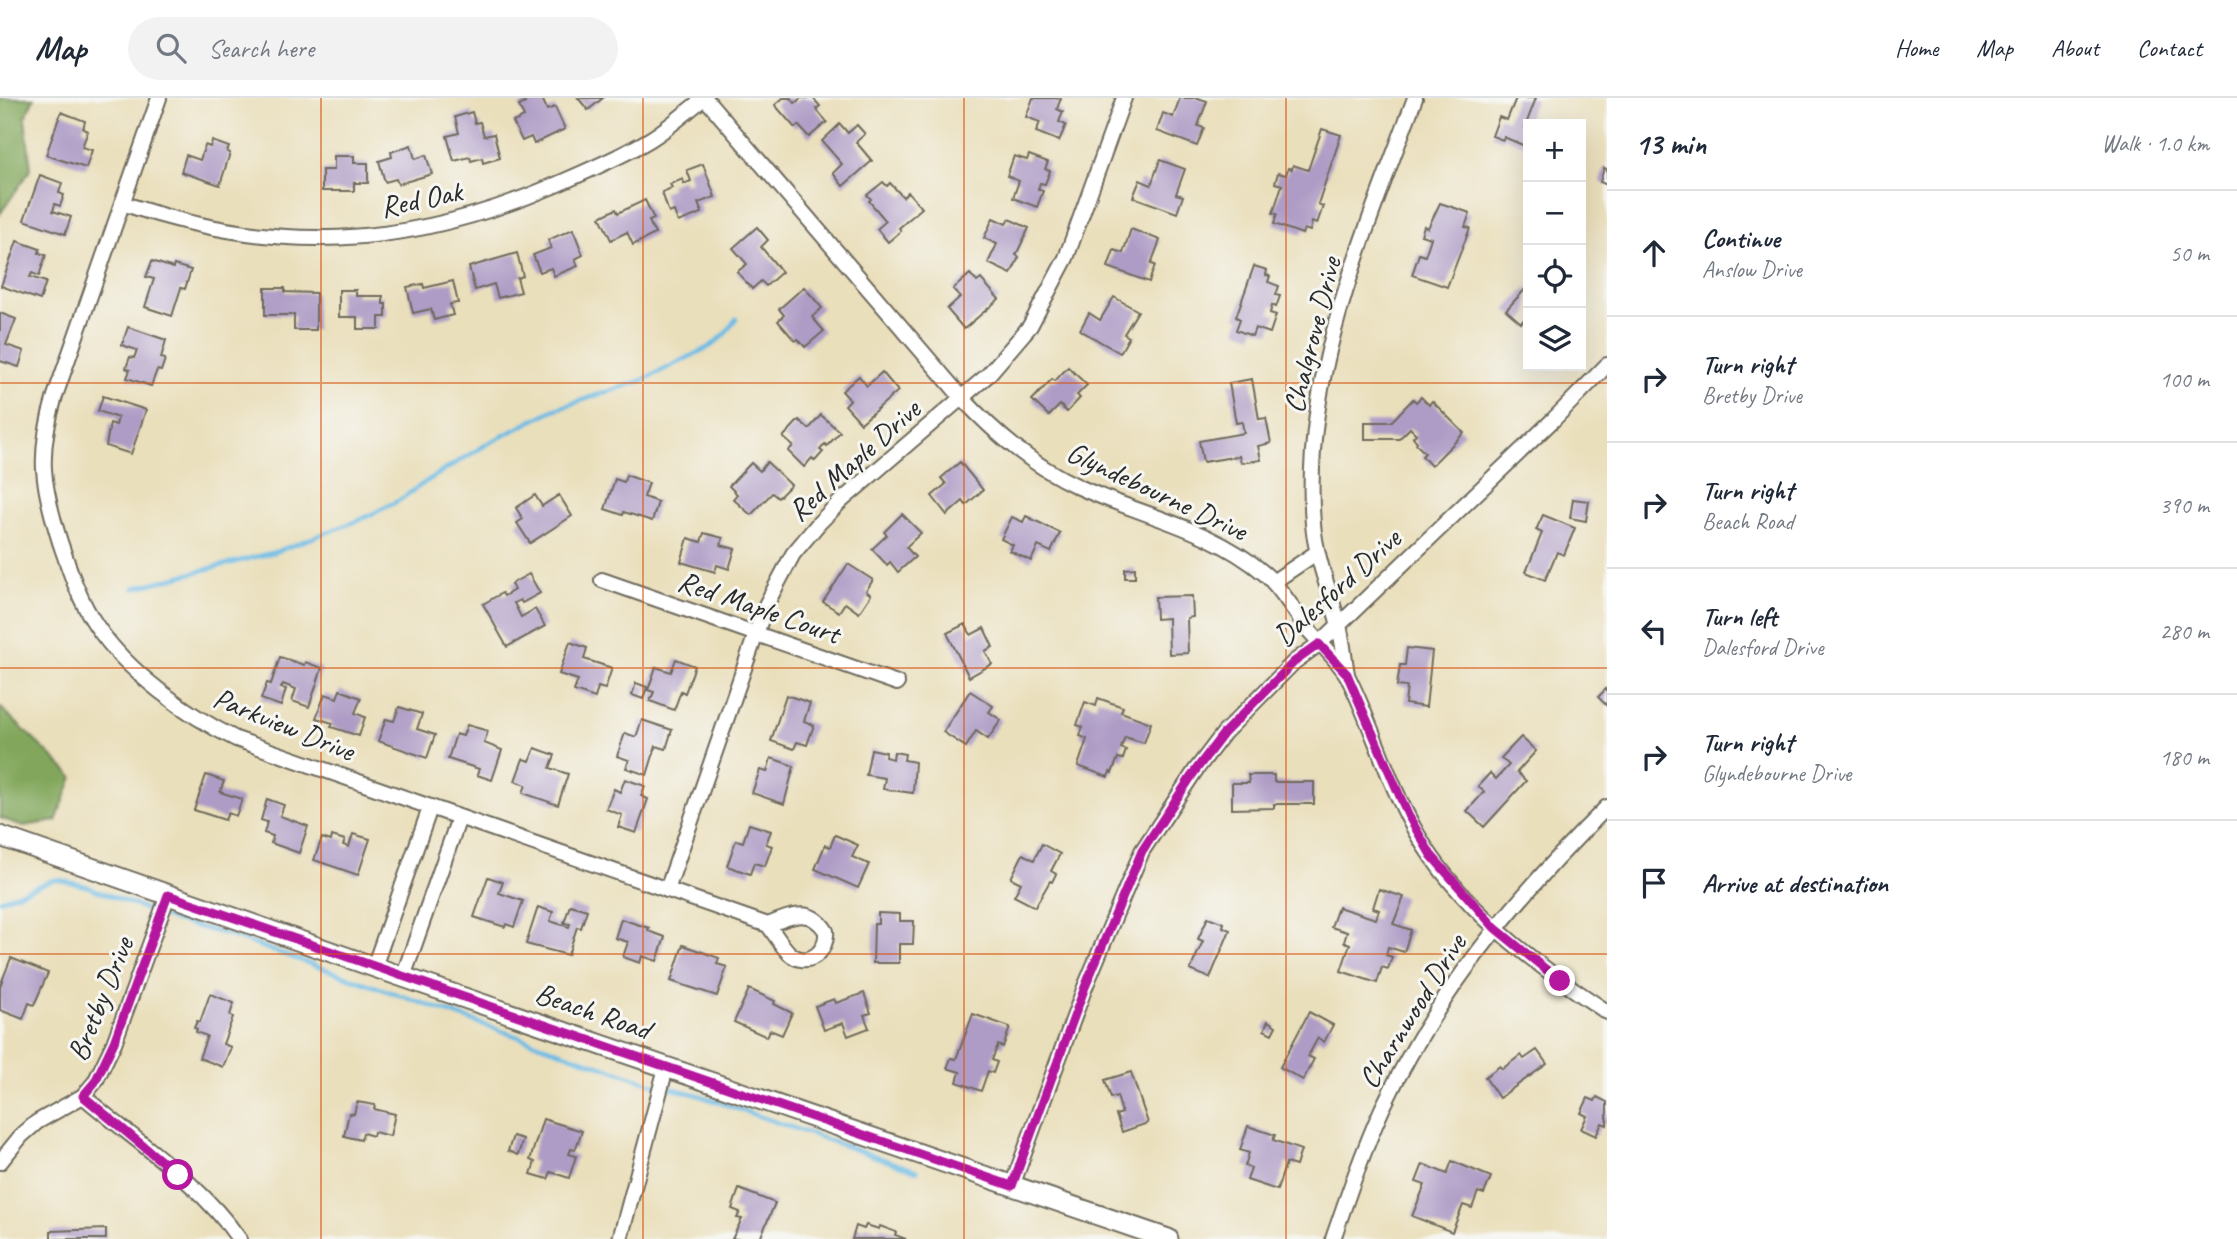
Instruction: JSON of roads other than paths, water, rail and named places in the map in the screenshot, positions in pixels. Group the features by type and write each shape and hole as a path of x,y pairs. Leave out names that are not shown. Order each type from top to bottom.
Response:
{"street":[{"name":"Parkview Drive","path":"159,98 55,396 43,446 43,474 50,509 72,578 97,626 126,660 164,693 204,723 253,746 768,925"},
{"name":"Red Oak","path":"122,203 175,220 250,234 327,239 391,234 492,210 565,181 650,139 705,98"},
{"name":"Glyndebourne Drive","path":"705,98 962,398 998,435 1036,464 1079,487 1203,535 1249,563 1273,582 1319,644 1347,674 1416,833 1450,879 1495,928 1560,981 1607,1012"},
{"name":"Red Maple Drive","path":"667,890 774,587 805,538 840,502 962,398 1017,343 1053,286 1066,258 1124,98"},
{"name":"Chalgrove Drive","path":"1347,674 1339,625 1316,553 1312,457 1321,382 1346,293 1415,98"},
{"name":"Dalesford Drive","path":"1012,1186 1089,977 1142,851 1188,780 1224,733 1294,662 1319,644 1607,365"},
{"path":"1273,582 1316,553"},
{"name":"Red Maple Court","path":"603,580 897,683"},
{"name":"Charnwood Drive","path":"1333,1239 1370,1139 1398,1077 1452,989 1495,928 1551,864 1607,807"},
{"path":"374,967 430,808"},
{"path":"403,977 458,818"},
{"name":"Beach Road","path":"0,836 1168,1239"},
{"name":"Bretby Drive","path":"0,1161 37,1122 83,1096 95,1082 114,1042 168,895"},
{"path":"620,1239 666,1068"},
{"path":"83,1096 178,1175 220,1215 239,1239"}],"waterway":[{"path":"134,588 275,552 362,519 398,501 487,444 553,410 643,380 711,346 725,334 736,319"},
{"path":"0,900 53,880 86,886 175,921 225,934 653,1084 695,1094 917,1171"}]}
